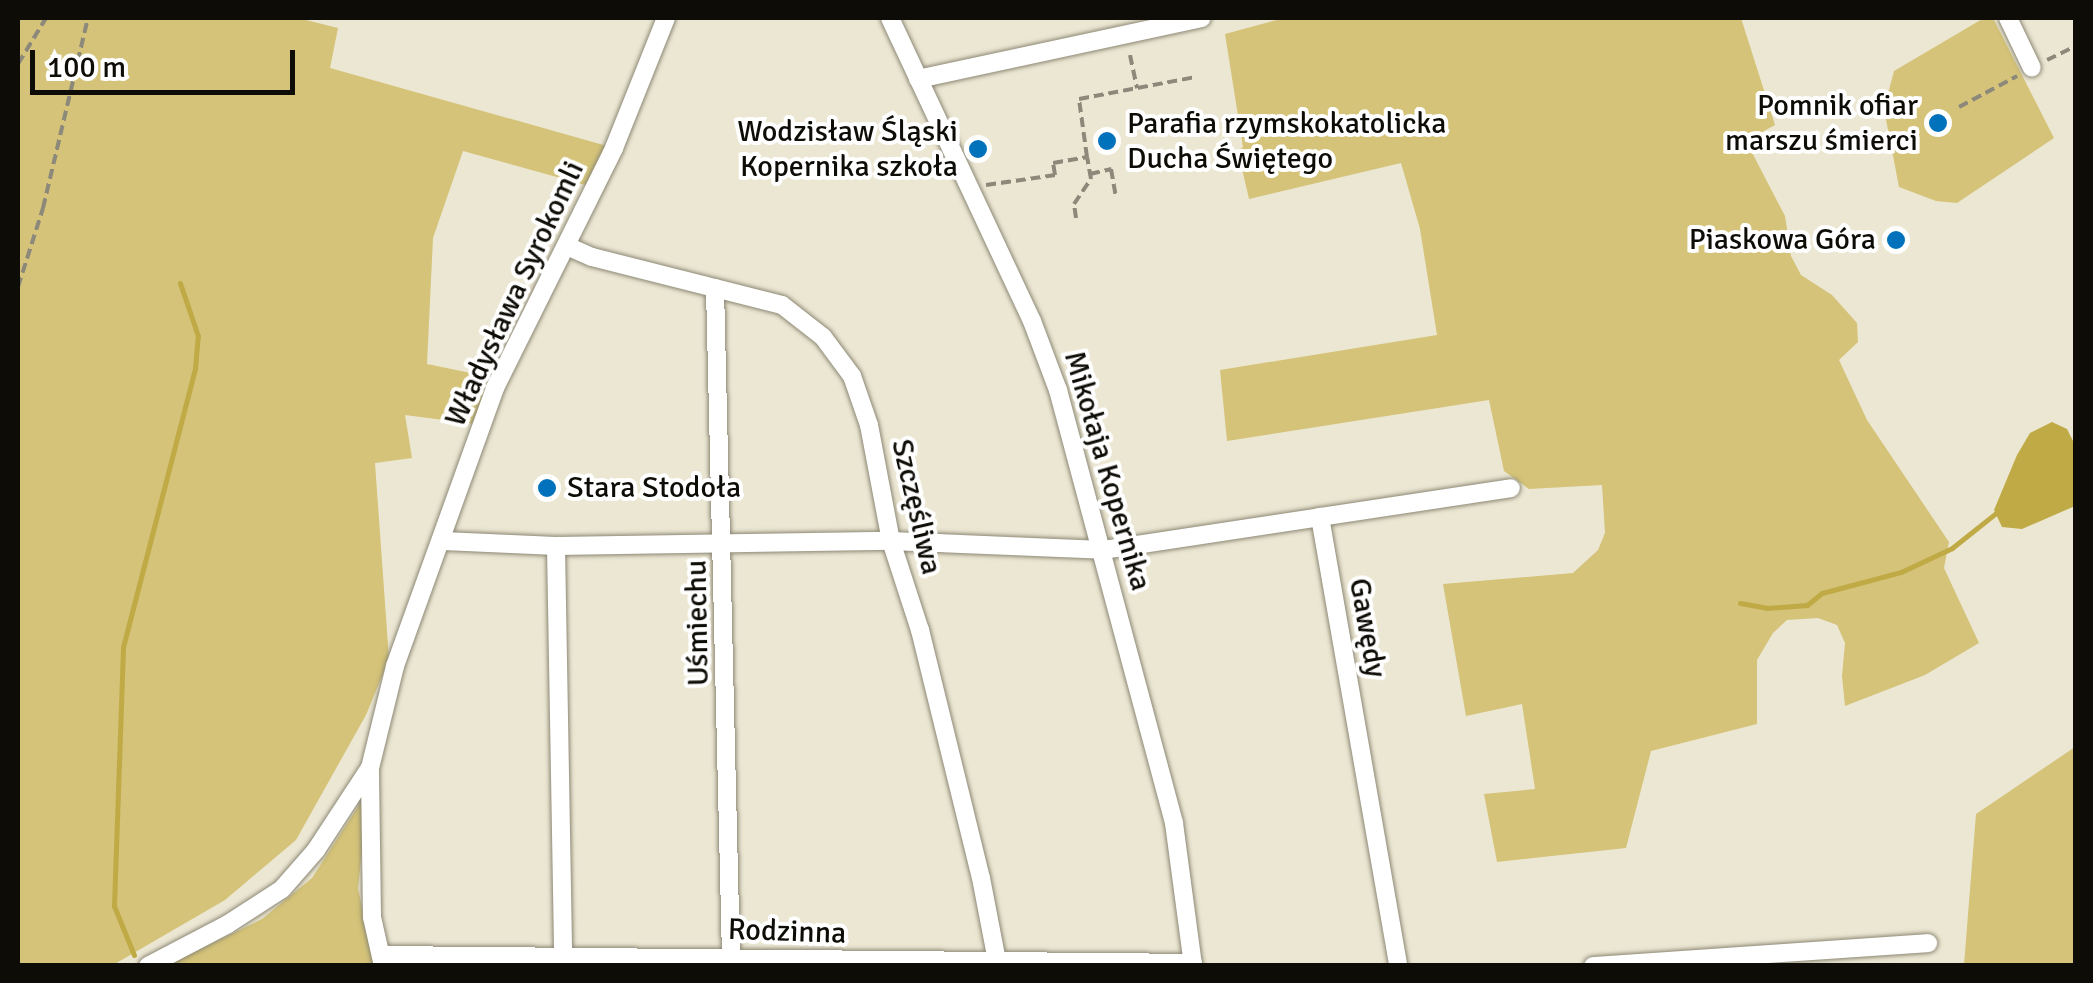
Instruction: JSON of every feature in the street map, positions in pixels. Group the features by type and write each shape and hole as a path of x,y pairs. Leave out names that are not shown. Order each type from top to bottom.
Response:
{"street":[{"name":"Władysława Syrokomli","path":"382,960 372,917 370,768 395,666 496,388 567,246 666,18"},
{"name":"Mikołaja Kopernika","path":"890,18 1047,355 1103,550 1174,824 1193,964"},
{"path":"918,79 1202,18"},
{"path":"2008,18 2032,68"},
{"name":"Szczęśliwa","path":"567,246 782,305 822,337 852,376 869,426 891,541 920,630 998,963"},
{"name":"Uśmiechu","path":"716,288 731,957"},
{"path":"443,541 556,546 891,541 1103,550 1512,488"},
{"name":"Gawędy","path":"1320,516 1398,966"},
{"path":"556,546 563,960"},
{"name":"Władysława Syrokomli","path":"148,966 259,906 282,888 322,842 370,768"},
{"path":"1593,966 1761,960 1928,942"},
{"name":"Rodzinna","path":"382,960 731,957 1193,964"}],"path":[{"path":"18,64 46,18"},
{"path":"18,287 43,208 88,18"},
{"path":"1959,108 2076,46"},
{"path":"1130,55 1137,88"},
{"path":"1076,218 1074,204 1090,174 1079,99 1195,77"},
{"path":"1084,142 1092,140"},
{"path":"986,185 1055,174 1053,162 1087,158"},
{"path":"1090,174 1111,170 1116,196"}],"shaded area":[{"path":"18,18 298,18 338,28 330,68 607,146 589,186 463,151 433,238 427,364 495,378 475,424 405,415 412,458 375,463 389,659 366,715 296,840 225,900 113,965 18,965"},
{"path":"1284,18 1741,18 1775,125 1746,141 1785,216 1791,256 1801,275 1832,295 1857,323 1858,342 1839,360 1867,420 1949,542 1944,568 1979,643 1925,675 1845,706 1845,643 1837,625 1818,618 1787,620 1773,633 1757,660 1757,724 1651,751 1626,848 1497,862 1484,794 1535,789 1522,704 1466,716 1443,584 1573,573 1598,550 1605,533 1602,485 1529,489 1504,471 1489,400 1227,441 1220,370 1437,335 1420,229 1401,163 1249,199 1238,151 1243,147 1225,34"},
{"path":"1984,18 1993,18 2054,138 1957,203 1936,201 1899,187 1884,109 1894,71"},
{"path":"2052,422 2067,429 2075,445 2075,506 2022,529 2002,527 1994,510 2017,455 2030,433"},
{"path":"2075,747 2075,965 1964,965 1976,814"},
{"path":"361,802 367,806 358,888 374,965 166,966 262,919 312,878"}],"waterway":[{"path":"134,955 114,906 123,647 195,368 198,336 180,283"},
{"path":"1740,603 1767,608 1807,605 1822,593 1901,572 1952,548 1996,513"}],"place":[{"name":"Pomnik ofiar marszu śmierci","path":"1938,123"},
{"name":"Parafia rzymskokatolicka Ducha Świętego","path":"1107,141"},
{"name":"Wodzisław Śląski Kopernika szkoła","path":"978,149"},
{"name":"Piaskowa Góra","path":"1896,240"},
{"name":"Stara Stodoła","path":"547,488"}]}
